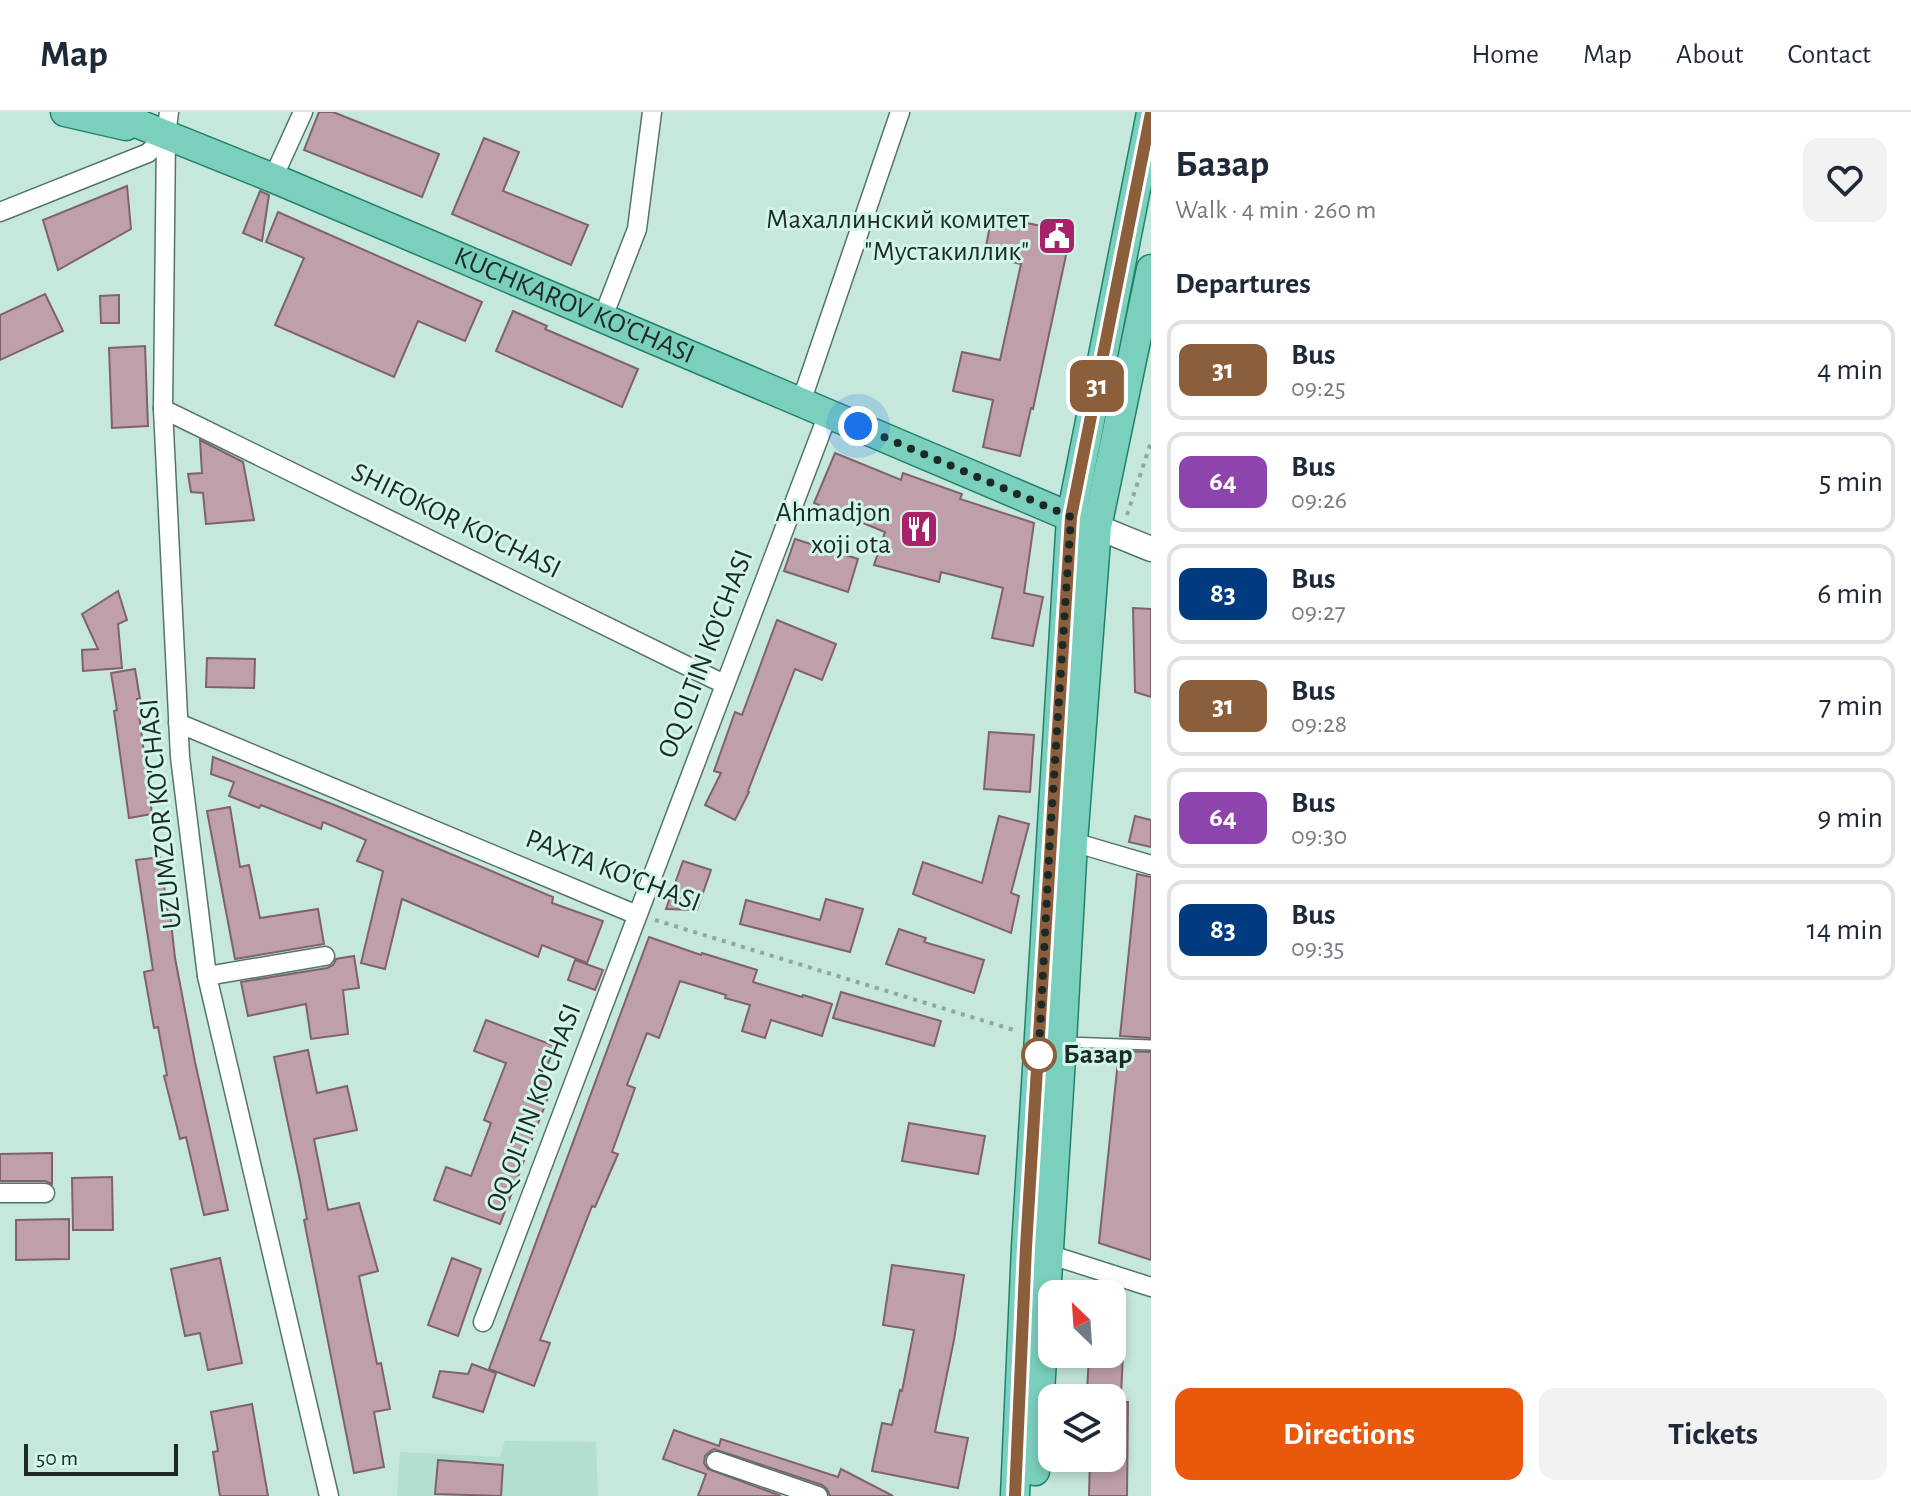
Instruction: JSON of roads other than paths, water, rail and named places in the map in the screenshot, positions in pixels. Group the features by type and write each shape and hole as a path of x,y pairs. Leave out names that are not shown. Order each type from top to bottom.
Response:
{"main road":[{"path":"65,112 168,123"},
{"path":"109,112 168,123"},
{"path":"1033,1496 1048,1254 1050,838 1071,517 1151,113"},
{"name":"KUCHKAROV KO'CHASI","path":"168,123 273,178 1151,549"},
{"path":"1015,1496 1026,1247 1109,532 1151,269"}],"street":[{"path":"273,178 303,112"},
{"path":"603,317 637,229 652,112"},
{"path":"801,402 900,112"},
{"path":"0,212 148,153 168,123"},
{"name":"UZUMZOR KO'CHASI","path":"168,123 163,409 180,757 207,976 329,1496"},
{"name":"SHIFOKOR KO'CHASI","path":"163,409 724,684"},
{"name":"OQ OLTIN KO'CHASI","path":"483,1322 828,414"},
{"name":"PAXTA KO'CHASI","path":"178,723 637,915"},
{"path":"1073,842 1151,865"},
{"path":"207,976 325,956"},
{"path":"0,1193 45,1193"},
{"path":"1048,1254 1151,1287"},
{"path":"716,1461 818,1496"}],"lane":[{"path":"1051,1040 1151,1045"}],"place":[{"name":"Махаллинский комитет \"Мустакиллик\"","path":"1057,236"},
{"name":"Ahmadjon xoji ota","path":"919,529"},
{"name":"Базар","path":"1039,1055"}]}
